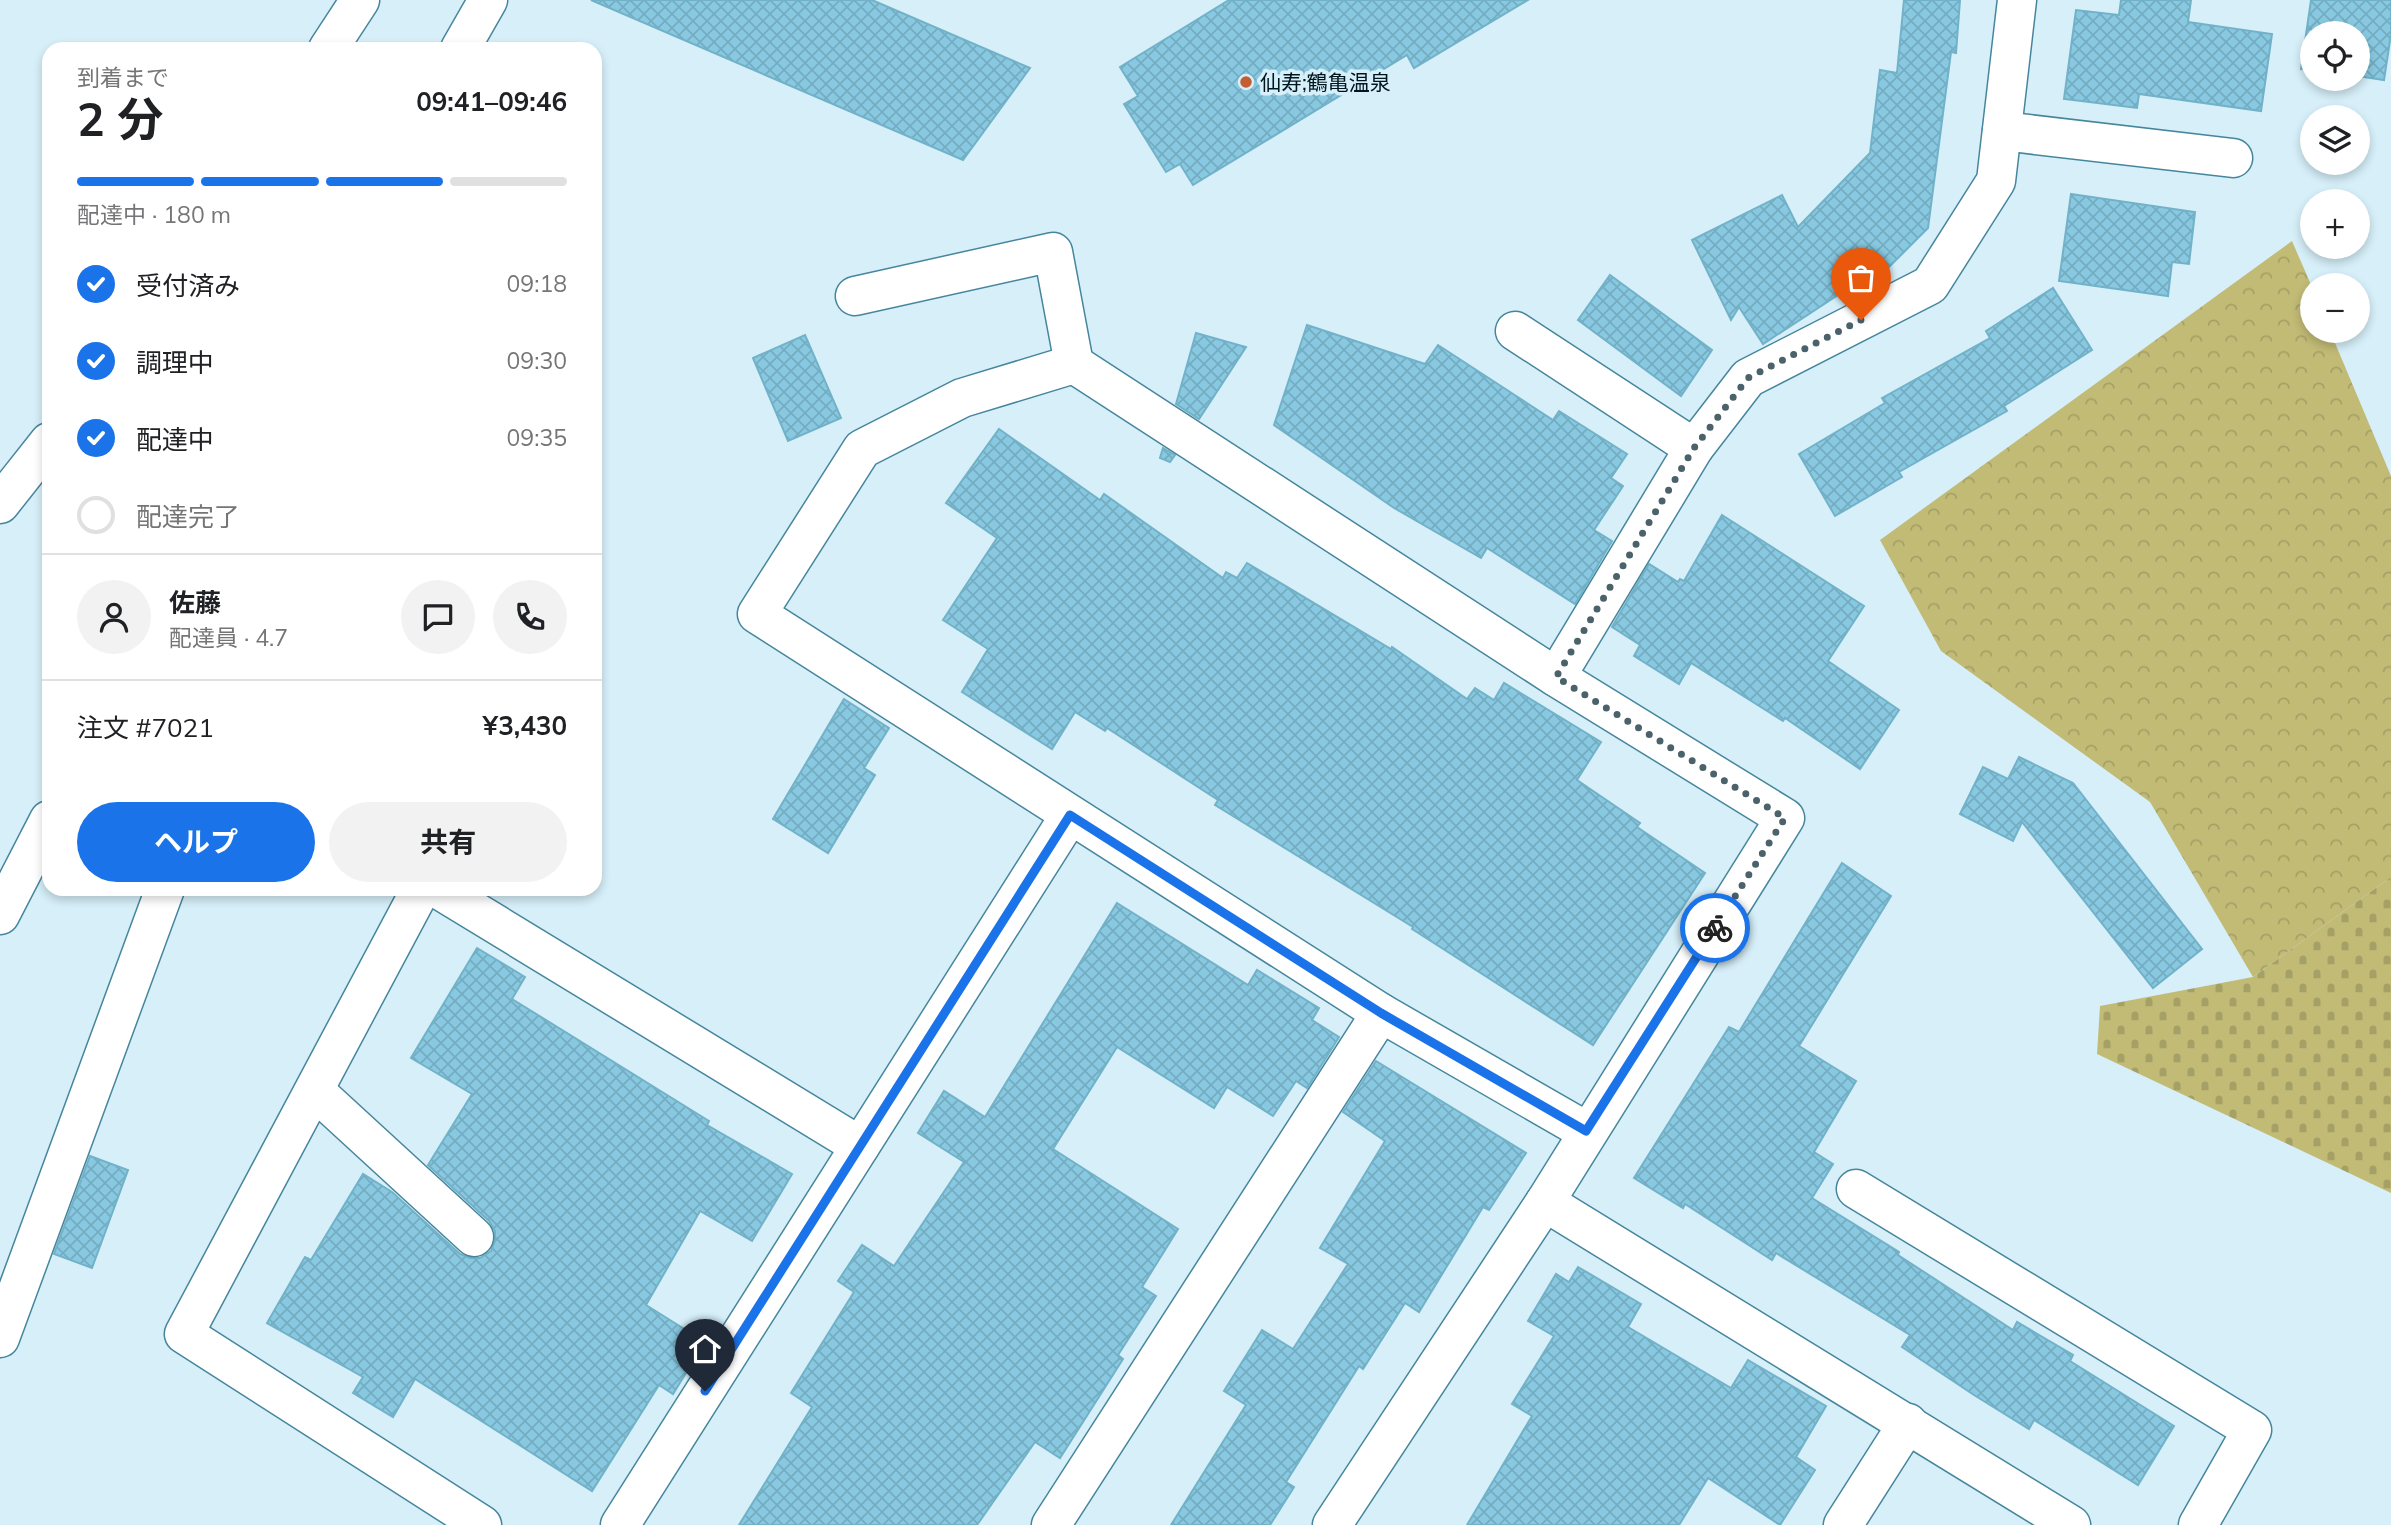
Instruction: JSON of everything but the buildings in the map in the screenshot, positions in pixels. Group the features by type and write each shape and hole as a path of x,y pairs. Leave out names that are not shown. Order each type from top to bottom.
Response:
{"main road":[{"path":"333,42 360,0"},
{"path":"464,42 488,0"},
{"path":"1556,677 1694,448 1748,378 1930,285 1996,181 2017,0"},
{"path":"2001,131 2233,158"},
{"path":"855,296 1053,252 1074,364 1556,677 1785,818 1586,1131 1545,1202 1332,1525"},
{"path":"1515,331 1694,448"},
{"path":"1074,364 962,398 862,449 757,614 1381,1013 1586,1131"},
{"path":"0,504 42,451"},
{"path":"620,1525 1070,815"},
{"path":"0,915 42,834"},
{"path":"0,1338 162,896"},
{"path":"417,896 184,1334 482,1525"},
{"path":"449,896 860,1146"},
{"path":"1051,1525 1381,1013"},
{"path":"315,1091 474,1237"},
{"path":"1856,1189 2252,1430 2198,1525"},
{"path":"1545,1202 2071,1525"},
{"path":"1843,1525 1908,1423"}],"green space":[{"path":"2292,241 2306,273 2300,273 2300,343 2335,343 2391,476 2391,877 2253,977 2150,802 1941,651 1880,540"},
{"path":"2391,877 2391,1193 2097,1054 2100,1006 2253,977"}],"way so far":[{"path":"1715,928 1785,818 1556,677 1694,448 1748,378 1861,320"}],"place":[{"name":"仙寿;鶴亀温泉","path":"1246,82"}],"route":[{"path":"705,1391 1070,815 1381,1013 1586,1131 1715,928"}]}
